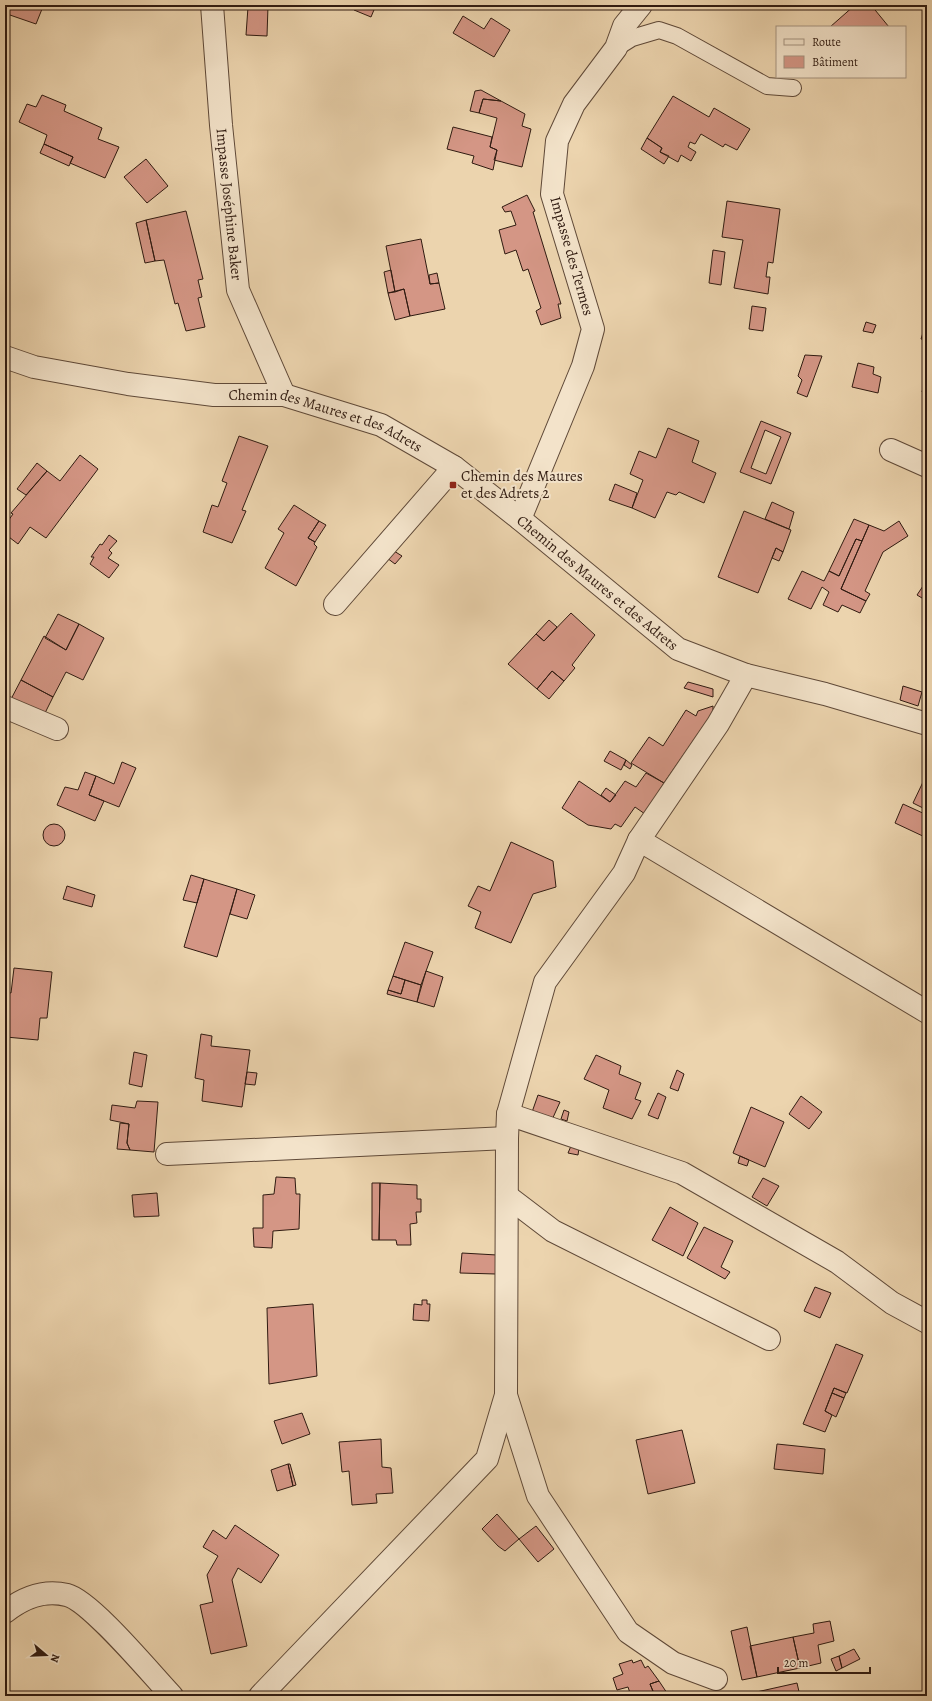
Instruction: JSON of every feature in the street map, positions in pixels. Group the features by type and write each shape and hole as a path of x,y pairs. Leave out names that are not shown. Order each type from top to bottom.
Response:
{"street":[{"name":"Impasse Joséphine Baker","path":"212,5 221,125 238,290 284,395"},
{"name":"Impasse des Termes","path":"520,519 583,366 593,329 552,194 558,142 574,104 616,48 624,26 641,5"},
{"name":"Chemin des Maures et des Adrets","path":"5,357 34,367 128,384 214,395 284,395 381,425 454,467 520,519 678,649 746,675 825,694 927,724"},
{"path":"891,450 927,466"},
{"path":"335,604 454,467"},
{"path":"260,1696 488,1459 506,1395 508,1114 545,982 624,872 639,840 718,724 746,675"},
{"path":"5,707 57,729"},
{"path":"639,840 927,1012"},
{"path":"508,1114 682,1173 837,1262 892,1303 927,1322"},
{"path":"167,1154 507,1138"},
{"path":"507,1196 553,1231 769,1339"},
{"path":"506,1395 538,1496 628,1632 673,1663 716,1679"},
{"path":"5,1612 18,1602 43,1592 68,1595 94,1612 172,1696"}],"lane":[{"path":"616,48 632,38 659,30 677,36 767,86 793,88"}],"building":[{"path":"11,5 30,5 42,9 36,24 7,14"},
{"path":"356,5 376,5 371,17 354,10"},
{"path":"855,5 871,5 888,26 831,26"},
{"path":"268,6 267,36 246,35 248,7"},
{"path":"463,16 484,29 491,18 510,30 494,57 453,33"},
{"path":"481,90 501,101 483,99 479,113 470,111 475,91"},
{"path":"42,95 66,105 64,111 102,128 98,139 119,147 105,178 70,163 73,157 44,144 47,135 19,122 27,104 36,107"},
{"path":"673,96 709,117 714,108 750,129 737,150 725,144 723,147 701,134 695,144 690,142 688,147 696,152 691,161 681,155 678,162 660,152 662,148 647,138"},
{"path":"483,99 501,101 525,114 522,126 531,129 522,167 494,160 497,150 490,147 497,118 479,113"},
{"path":"453,127 492,137 490,147 497,150 493,170 472,163 474,156 447,149"},
{"path":"647,138 662,148 660,152 669,156 664,164 641,149"},
{"path":"44,144 73,157 69,166 40,153"},
{"path":"146,159 168,186 147,203 124,177"},
{"path":"527,195 535,211 533,212 561,304 558,304 561,318 541,325 536,311 541,308 528,269 523,271 516,250 505,254 499,230 516,225 511,211 505,212 502,207"},
{"path":"727,201 780,209 773,263 768,262 766,277 770,277 768,294 734,288 743,240 722,237"},
{"path":"186,211 203,279 198,280 202,297 198,298 205,327 186,331 178,303 175,304 164,260 155,261 146,220"},
{"path":"146,220 155,261 145,263 136,223"},
{"path":"421,239 430,284 439,283 445,309 410,316 404,289 395,292 386,246"},
{"path":"713,250 725,252 721,285 709,283"},
{"path":"391,270 395,292 388,293 384,272"},
{"path":"437,273 439,283 430,284 429,275"},
{"path":"404,289 410,316 395,320 388,293"},
{"path":"752,306 766,308 763,331 749,329"},
{"path":"866,322 876,325 873,333 863,331"},
{"path":"925,326 927,327 927,340 921,339"},
{"path":"805,355 822,356 807,397 797,393 802,380 798,376"},
{"path":"858,363 874,367 873,374 881,377 878,393 852,387"},
{"path":"927,372 927,393 922,392"},
{"path":"761,421 791,433 771,484 740,472","holes":["765,430 781,437 766,474 751,468"]},
{"path":"668,428 699,441 692,462 716,473 704,503 679,492 676,495 667,492 655,518 632,508 643,480 630,474 639,451 656,458"},
{"path":"239,436 268,446 242,510 246,511 232,543 203,532 212,505 218,507 227,483 222,481"},
{"path":"80,455 98,469 46,538 30,527 18,544 5,534 5,525 13,514 11,513 47,471 60,481"},
{"path":"37,463 47,471 26,495 17,489"},
{"path":"615,484 637,493 632,508 609,500"},
{"path":"772,502 794,512 789,529 765,519"},
{"path":"294,505 319,521 308,538 315,542 314,544 317,547 296,586 265,568 284,533 278,529"},
{"path":"744,511 791,530 783,552 776,548 758,593 718,577"},
{"path":"854,519 869,525 862,541 856,539 839,576 829,571"},
{"path":"319,521 326,525 315,542 308,538"},
{"path":"899,521 908,536 883,552 865,591 870,594 866,601 841,589 869,525 884,531"},
{"path":"109,535 117,541 109,550 112,553 108,558 119,565 109,578 90,564 94,557 91,557 100,544 102,545"},
{"path":"856,539 862,541 841,589 866,601 860,613 842,605 838,612 823,605 829,592 822,587 811,609 788,599 802,571 824,581 829,571 839,576"},
{"path":"776,548 783,552 779,561 772,558"},
{"path":"394,551 402,556 395,564 387,558"},
{"path":"927,580 927,601 917,595"},
{"path":"571,613 595,635 572,665 575,668 564,681 552,671 537,689 508,664 536,634 544,641"},
{"path":"58,614 79,624 66,650 45,638"},
{"path":"549,620 557,627 544,641 536,634"},
{"path":"79,624 104,638 83,680 66,672 53,697 21,680 44,636 66,650"},
{"path":"552,671 564,681 549,699 537,689"},
{"path":"21,680 53,697 44,715 10,701"},
{"path":"688,682 713,689 713,697 684,688"},
{"path":"903,686 922,692 918,706 900,700"},
{"path":"713,706 713,712 664,783 631,763 649,737 663,746 686,710 696,716 698,711"},
{"path":"610,751 626,760 621,770 604,761"},
{"path":"626,760 632,765 630,769 624,765"},
{"path":"122,762 136,768 119,807 89,795 96,776 114,784"},
{"path":"85,772 96,776 89,795 104,801 95,821 57,805 65,787 78,790"},
{"path":"646,773 664,783 645,814 635,807 621,827 615,824 611,829 588,825 562,808 579,781 610,802 625,781 636,787"},
{"path":"923,782 927,784 927,810 913,803"},
{"path":"606,788 616,795 610,802 601,795"},
{"path":"903,804 927,815 927,838 895,823"},
{"path":"54,824 62,827 65,835 62,843 54,846 46,843 43,835 46,827"},
{"path":"511,842 553,861 556,887 533,894 511,943 475,928 481,912 468,906 478,886 490,891"},
{"path":"191,875 204,879 197,903 183,900"},
{"path":"204,879 237,889 217,957 184,947"},
{"path":"67,886 95,895 92,907 63,899"},
{"path":"237,889 255,895 247,919 230,914"},
{"path":"405,942 433,952 421,985 393,976"},
{"path":"14,968 52,972 47,1018 40,1018 38,1040 6,1037 8,1030 5,1029 5,992 11,993"},
{"path":"426,971 443,977 434,1007 417,1002"},
{"path":"393,976 405,980 401,994 388,990"},
{"path":"405,980 421,985 417,1002 387,994 388,990 401,994"},
{"path":"201,1034 212,1036 211,1046 250,1050 242,1107 202,1101 204,1080 195,1078"},
{"path":"134,1052 147,1055 142,1087 129,1084"},
{"path":"596,1055 621,1066 619,1074 641,1083 635,1099 641,1101 632,1119 603,1108 609,1090 584,1079"},
{"path":"677,1070 684,1074 678,1091 670,1088"},
{"path":"247,1072 257,1073 255,1085 245,1084"},
{"path":"658,1093 666,1097 658,1119 648,1115"},
{"path":"538,1095 560,1102 551,1122 531,1115"},
{"path":"801,1096 822,1112 809,1129 789,1114"},
{"path":"137,1101 158,1102 154,1152 130,1150 127,1143 129,1124 110,1120 112,1105 135,1108"},
{"path":"751,1107 784,1122 765,1167 733,1153"},
{"path":"564,1110 569,1112 567,1121 561,1119"},
{"path":"120,1123 129,1124 127,1143 130,1150 117,1149"},
{"path":"571,1146 579,1148 578,1155 568,1153"},
{"path":"740,1156 749,1160 747,1166 738,1163"},
{"path":"276,1177 295,1178 296,1194 300,1194 299,1229 273,1231 272,1248 254,1247 253,1228 263,1228 263,1195 274,1194"},
{"path":"763,1178 779,1186 767,1206 752,1197"},
{"path":"372,1183 380,1183 379,1240 372,1240"},
{"path":"380,1183 417,1185 417,1199 421,1199 421,1212 416,1212 417,1223 410,1224 411,1245 397,1245 396,1240 379,1240"},
{"path":"157,1193 159,1216 134,1217 132,1195"},
{"path":"670,1207 698,1223 683,1256 652,1240"},
{"path":"704,1227 733,1241 721,1267 730,1272 725,1279 687,1258"},
{"path":"462,1253 497,1255 496,1274 460,1273"},
{"path":"815,1287 831,1293 820,1318 804,1311"},
{"path":"422,1300 427,1300 427,1304 430,1304 429,1321 413,1320 414,1304 422,1305"},
{"path":"313,1304 317,1376 269,1384 267,1308"},
{"path":"836,1344 863,1355 847,1393 834,1388 825,1411 832,1415 825,1432 803,1424"},
{"path":"834,1388 846,1393 844,1398 832,1393"},
{"path":"832,1393 844,1398 836,1417 825,1411"},
{"path":"302,1413 310,1434 282,1444 274,1421"},
{"path":"682,1430 695,1483 648,1494 636,1440"},
{"path":"381,1439 382,1467 391,1468 393,1493 376,1494 377,1503 352,1505 349,1471 342,1472 339,1442"},
{"path":"777,1444 825,1449 823,1474 774,1469"},
{"path":"288,1464 290,1464 296,1485 293,1486"},
{"path":"288,1464 293,1486 277,1491 271,1470"},
{"path":"497,1514 519,1539 505,1551 498,1546 482,1529"},
{"path":"235,1525 279,1555 261,1583 238,1568 232,1580 247,1646 211,1654 200,1605 213,1602 207,1575 218,1556 203,1547 213,1530 226,1539"},
{"path":"536,1526 554,1549 538,1562 519,1539"},
{"path":"830,1621 834,1641 818,1645 821,1663 800,1668 793,1637 814,1633 813,1624"},
{"path":"747,1627 757,1677 742,1680 731,1631"},
{"path":"793,1637 800,1668 757,1677 750,1646"},
{"path":"854,1649 860,1659 842,1668 839,1656"},
{"path":"839,1656 842,1668 836,1671 831,1659"},
{"path":"632,1660 633,1663 641,1660 645,1668 648,1666 659,1681 650,1684 655,1696 631,1696 628,1687 617,1690 613,1678 623,1674 619,1664"},
{"path":"659,1681 669,1696 655,1696 650,1684"},
{"path":"797,1683 800,1696 753,1696 752,1693"}],"place":[{"name":"Chemin des Maures et des Adrets 2","path":"453,485"}]}
